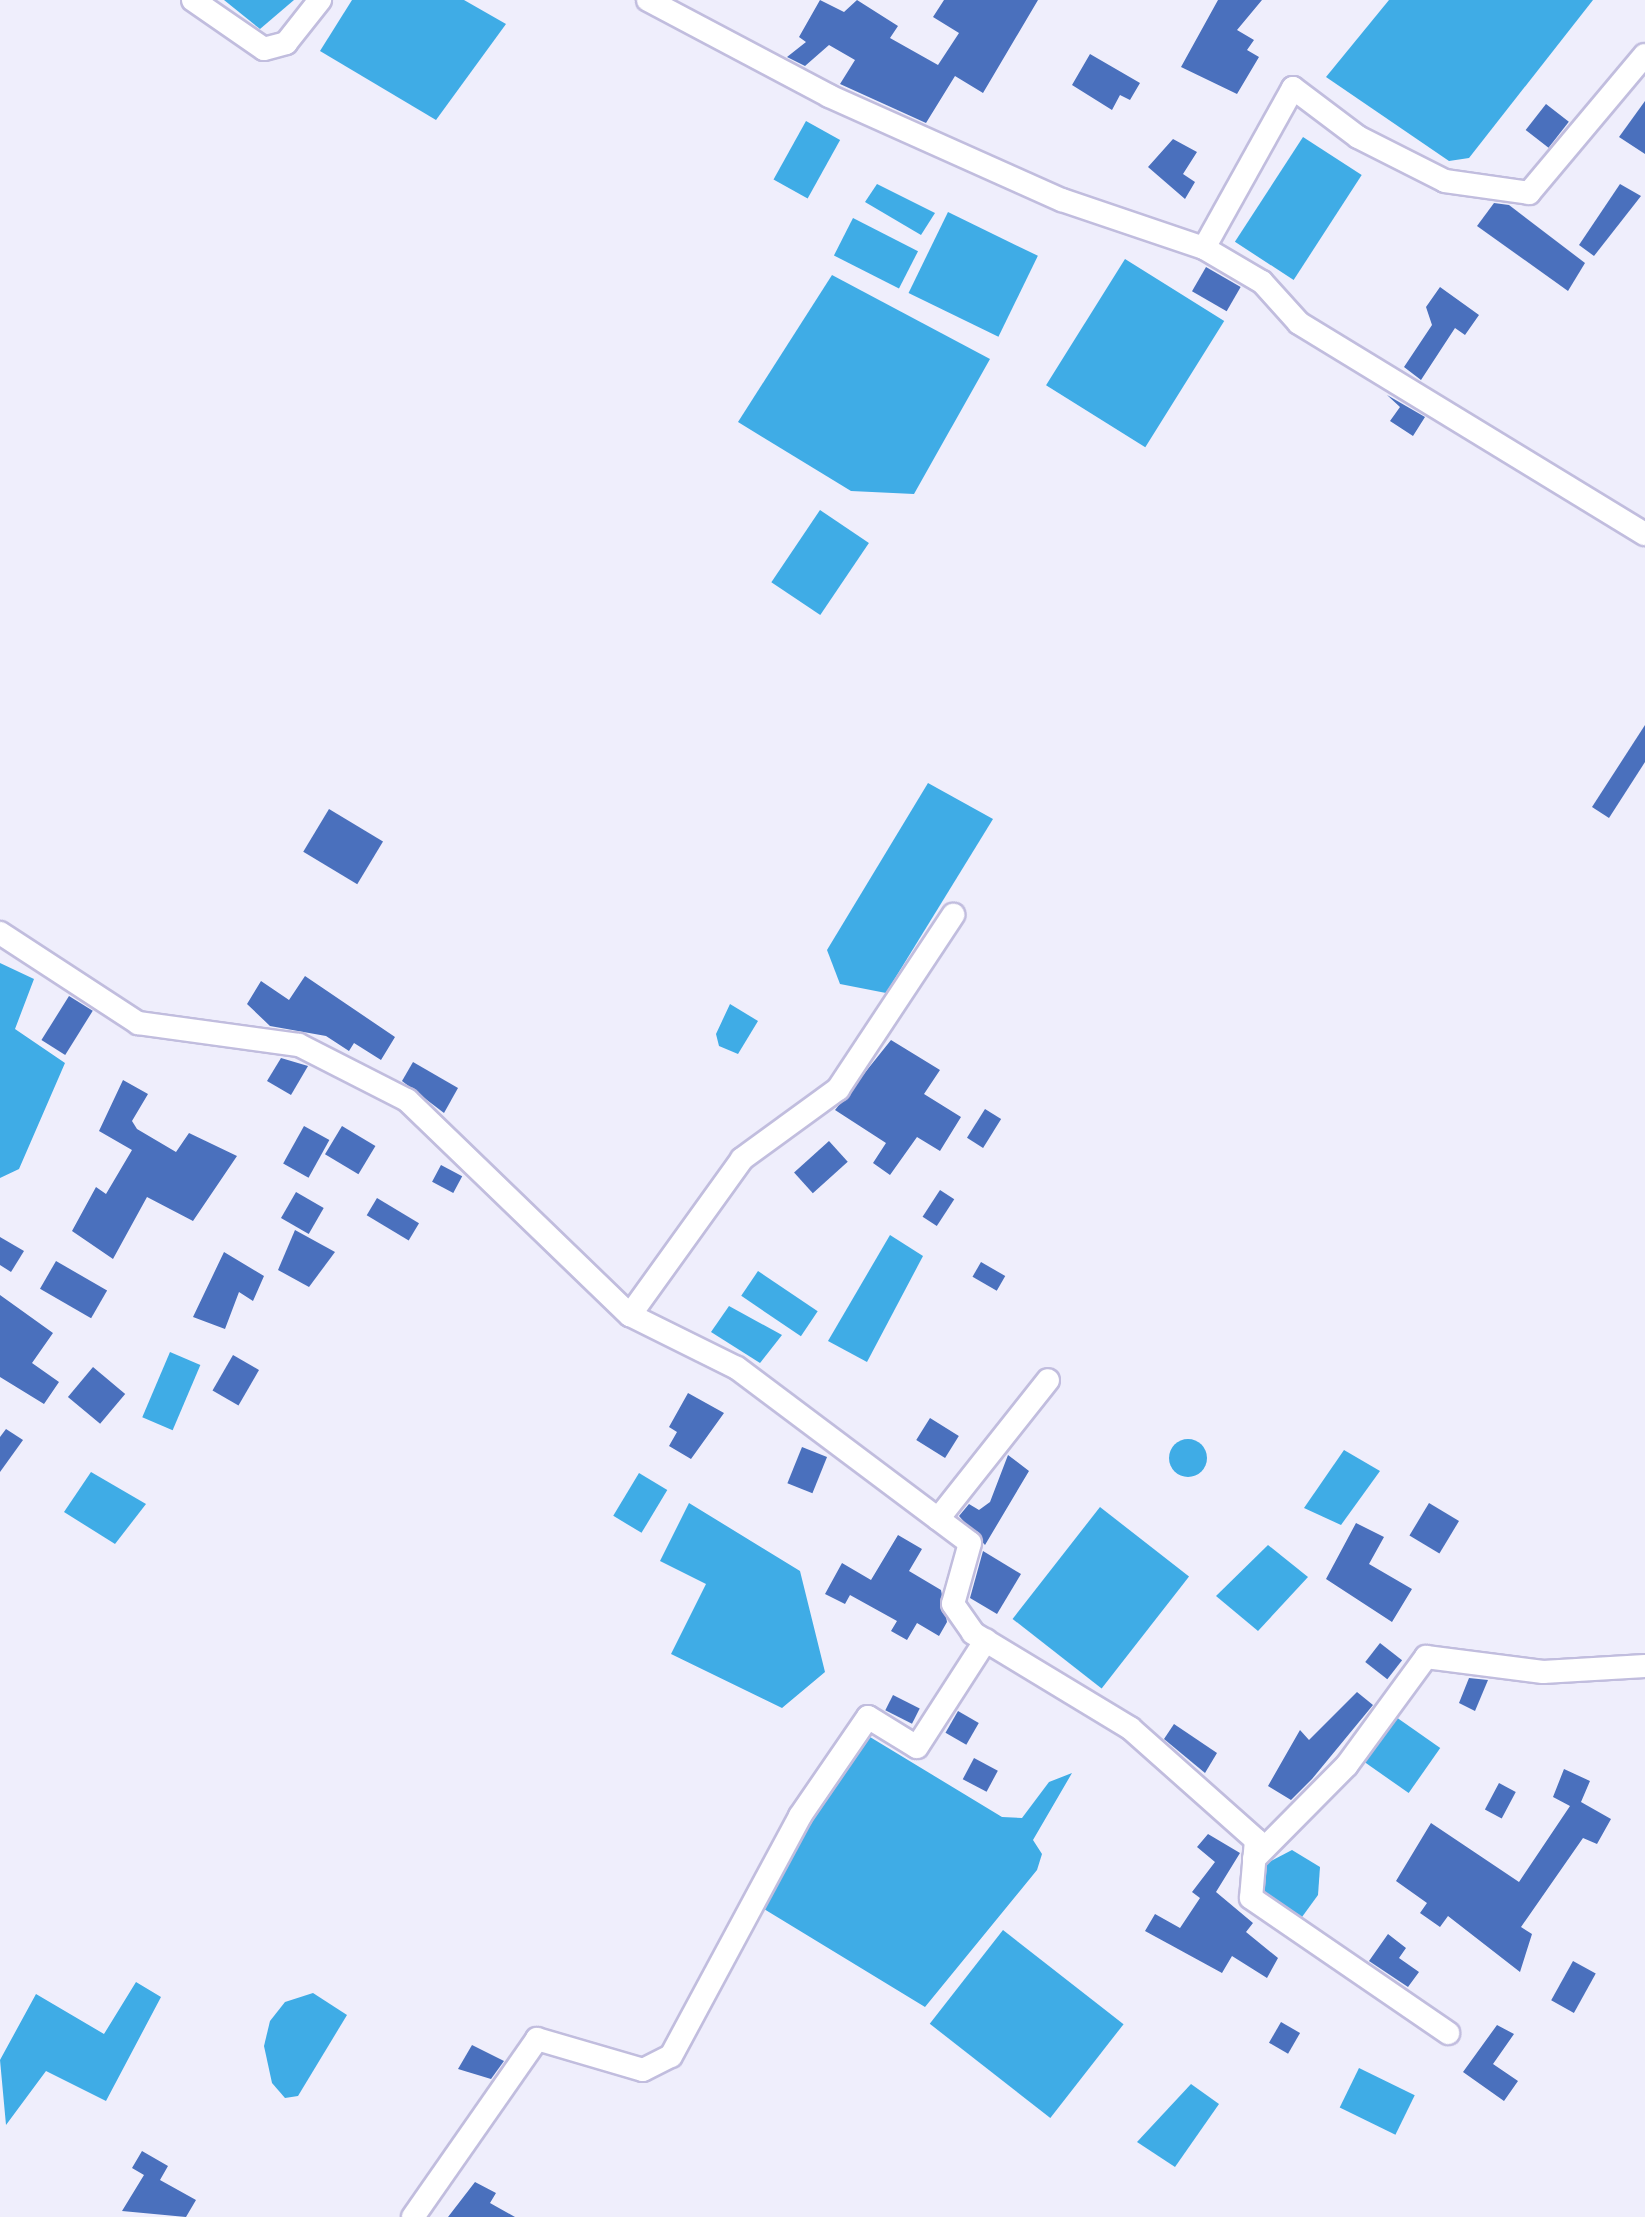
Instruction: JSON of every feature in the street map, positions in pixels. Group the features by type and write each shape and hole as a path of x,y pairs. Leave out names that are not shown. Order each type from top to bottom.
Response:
{"street":[{"path":"192,0 264,49 286,43 320,0"},
{"path":"648,0 829,96 1026,184 1204,248 1262,282 1299,323 1645,534"},
{"path":"1204,248 1293,88 1358,138 1445,180 1529,193 1645,55"},
{"path":"630,1315 742,1159 838,1089 954,915"},
{"path":"0,933 138,1022 299,1045 407,1100 630,1315 737,1368 970,1543 953,1604 986,1640 1130,1728 1256,1840 1250,1898 1448,2032"},
{"path":"938,1519 1048,1380"},
{"path":"413,2217 537,2038 643,2070 671,2056 800,1816 868,1717 918,1748 986,1640"},
{"path":"1254,1859 1346,1765 1426,1657 1543,1672 1645,1666"}],"water":[{"path":"224,0 294,0 260,29"},
{"path":"352,0 464,0 506,24 436,120 320,51"},
{"path":"1389,0 1593,0 1469,158 1449,161 1326,77"},
{"path":"806,121 840,140 808,199 774,180"},
{"path":"1303,137 1362,175 1294,280 1235,242"},
{"path":"877,184 935,213 921,235 865,202"},
{"path":"948,212 1038,256 998,337 909,293"},
{"path":"853,218 918,251 899,289 834,255"},
{"path":"1125,259 1224,321 1145,447 1046,385"},
{"path":"832,275 990,359 914,494 851,491 738,422"},
{"path":"820,510 869,543 820,615 771,582"},
{"path":"928,783 993,819 886,993 840,984 827,950"},
{"path":"0,963 34,979 15,1029 65,1063 19,1169 0,1178"},
{"path":"730,1004 758,1021 738,1054 719,1046 716,1034"},
{"path":"890,1235 923,1256 867,1362 828,1341"},
{"path":"758,1271 818,1311 801,1336 741,1296"},
{"path":"729,1306 782,1335 760,1363 711,1332"},
{"path":"170,1352 200,1365 173,1430 142,1417"},
{"path":"1188,1439 1201,1445 1207,1458 1201,1471 1188,1477 1175,1471 1169,1458 1175,1445"},
{"path":"1344,1450 1380,1471 1341,1525 1304,1508"},
{"path":"91,1472 146,1504 115,1544 64,1512"},
{"path":"639,1473 667,1490 642,1533 613,1516"},
{"path":"689,1503 800,1571 825,1672 782,1708 671,1654 706,1584 660,1561"},
{"path":"1100,1507 1189,1577 1102,1688 1013,1619"},
{"path":"1268,1545 1308,1577 1258,1631 1216,1596"},
{"path":"1396,1717 1440,1748 1409,1793 1364,1762"},
{"path":"870,1737 1002,1817 1022,1818 1049,1782 1072,1773 1033,1840 1042,1854 1037,1870 925,2007 764,1909 792,1844"},
{"path":"1292,1850 1320,1867 1318,1895 1302,1917 1261,1895 1267,1863"},
{"path":"1003,1930 1124,2024 1050,2118 930,2024"},
{"path":"136,1982 161,1997 106,2101 46,2071 6,2125 0,2060 36,1994 104,2034"},
{"path":"313,1993 347,2015 298,2096 285,2098 272,2083 264,2046 270,2021 285,2002"},
{"path":"1359,2068 1415,2095 1395,2135 1340,2108"},
{"path":"1191,2084 1219,2104 1175,2167 1137,2142"}],"building":[{"path":"820,0 844,12 857,0 898,26 890,38 938,65 959,33 933,17 944,0 1038,0 983,93 955,76 926,123 840,84 855,60 829,45 805,66 787,57 806,42 799,37"},
{"path":"1218,0 1262,0 1237,30 1254,40 1247,50 1259,57 1237,94 1181,67"},
{"path":"1090,54 1140,83 1130,100 1120,95 1112,110 1072,85"},
{"path":"1645,101 1645,154 1619,137"},
{"path":"1546,104 1569,122 1549,148 1526,130"},
{"path":"1173,139 1197,152 1183,174 1195,182 1185,199 1148,167"},
{"path":"1620,184 1641,196 1594,256 1579,245"},
{"path":"1494,203 1509,205 1585,263 1568,291 1477,226"},
{"path":"1206,267 1241,287 1227,311 1192,291"},
{"path":"1440,287 1479,315 1465,335 1455,328 1421,380 1404,367 1432,325 1426,307"},
{"path":"1387,395 1425,417 1413,436 1390,421 1400,407"},
{"path":"1645,725 1645,762 1609,818 1592,807"},
{"path":"329,809 383,841 357,884 303,852"},
{"path":"305,976 395,1037 381,1060 354,1043 349,1051 326,1036 270,1026 247,1004 261,981 289,1000"},
{"path":"69,996 93,1011 65,1055 41,1040"},
{"path":"891,1040 940,1070 924,1094 961,1117 940,1151 917,1137 890,1175 873,1163 886,1143 835,1110"},
{"path":"281,1058 308,1066 291,1095 267,1081"},
{"path":"413,1062 458,1088 444,1113 402,1081"},
{"path":"123,1080 148,1094 132,1121 137,1129 176,1152 189,1133 237,1156 193,1221 147,1197 113,1259 72,1231 96,1187 106,1194 132,1150 99,1131"},
{"path":"985,1109 1001,1119 983,1148 967,1138"},
{"path":"304,1126 329,1140 309,1178 283,1164"},
{"path":"342,1126 375,1146 358,1174 325,1154"},
{"path":"829,1141 848,1162 813,1193 794,1172"},
{"path":"441,1165 462,1176 453,1193 432,1182"},
{"path":"940,1190 954,1199 937,1226 923,1217"},
{"path":"296,1192 324,1208 309,1234 281,1218"},
{"path":"377,1198 419,1223 409,1240 367,1215"},
{"path":"295,1230 335,1252 309,1287 278,1270"},
{"path":"0,1237 24,1251 11,1272 0,1265"},
{"path":"224,1252 264,1276 253,1301 239,1292 225,1329 193,1317"},
{"path":"56,1261 107,1290 91,1318 40,1289"},
{"path":"981,1262 1005,1276 997,1291 972,1277"},
{"path":"0,1295 53,1333 32,1363 59,1382 44,1404 0,1377"},
{"path":"233,1355 259,1370 238,1406 212,1391"},
{"path":"93,1367 125,1394 100,1424 68,1397"},
{"path":"688,1393 724,1413 691,1459 669,1446 677,1432 669,1427"},
{"path":"930,1418 959,1436 945,1458 916,1440"},
{"path":"6,1429 23,1440 0,1472 0,1437"},
{"path":"802,1447 827,1457 812,1493 787,1483"},
{"path":"1008,1455 1029,1471 985,1545 959,1516 969,1504 979,1510 990,1502"},
{"path":"1429,1503 1459,1521 1439,1554 1409,1536"},
{"path":"1356,1523 1384,1537 1369,1564 1412,1589 1392,1622 1326,1579"},
{"path":"898,1535 922,1549 909,1571 941,1590 947,1622 939,1636 917,1623 907,1640 891,1631 897,1621 850,1595 845,1604 825,1594 842,1563 871,1580"},
{"path":"983,1551 1021,1574 997,1614 970,1598"},
{"path":"1380,1643 1402,1660 1387,1679 1365,1662"},
{"path":"1469,1678 1488,1680 1475,1711 1459,1703"},
{"path":"1357,1692 1373,1705 1312,1779 1291,1800 1268,1786 1300,1730 1309,1740"},
{"path":"893,1695 920,1709 912,1724 885,1710"},
{"path":"958,1711 979,1723 966,1745 946,1733"},
{"path":"1174,1724 1217,1753 1205,1773 1164,1739"},
{"path":"974,1758 998,1771 987,1792 963,1779"},
{"path":"1564,1769 1590,1781 1581,1802 1611,1819 1597,1844 1583,1838 1521,1927 1532,1934 1520,1972 1448,1916 1440,1927 1420,1913 1427,1903 1396,1881 1431,1823 1519,1882 1570,1806 1553,1797"},
{"path":"1499,1783 1516,1792 1502,1818 1485,1809"},
{"path":"1208,1834 1240,1853 1216,1892 1253,1923 1246,1932 1278,1958 1267,1978 1232,1956 1222,1973 1145,1931 1155,1914 1180,1928 1200,1898 1192,1892 1215,1862 1197,1847"},
{"path":"1388,1934 1406,1948 1399,1958 1419,1972 1408,1987 1369,1961"},
{"path":"1573,1961 1596,1974 1574,2013 1551,2000"},
{"path":"1281,2022 1300,2033 1288,2054 1269,2043"},
{"path":"1497,2025 1514,2034 1493,2064 1518,2081 1504,2101 1463,2072"},
{"path":"472,2045 504,2061 491,2079 458,2069"},
{"path":"142,2151 168,2166 160,2180 196,2200 186,2217 122,2211 144,2175 132,2168"},
{"path":"475,2182 496,2193 490,2203 515,2217 448,2217"}]}
